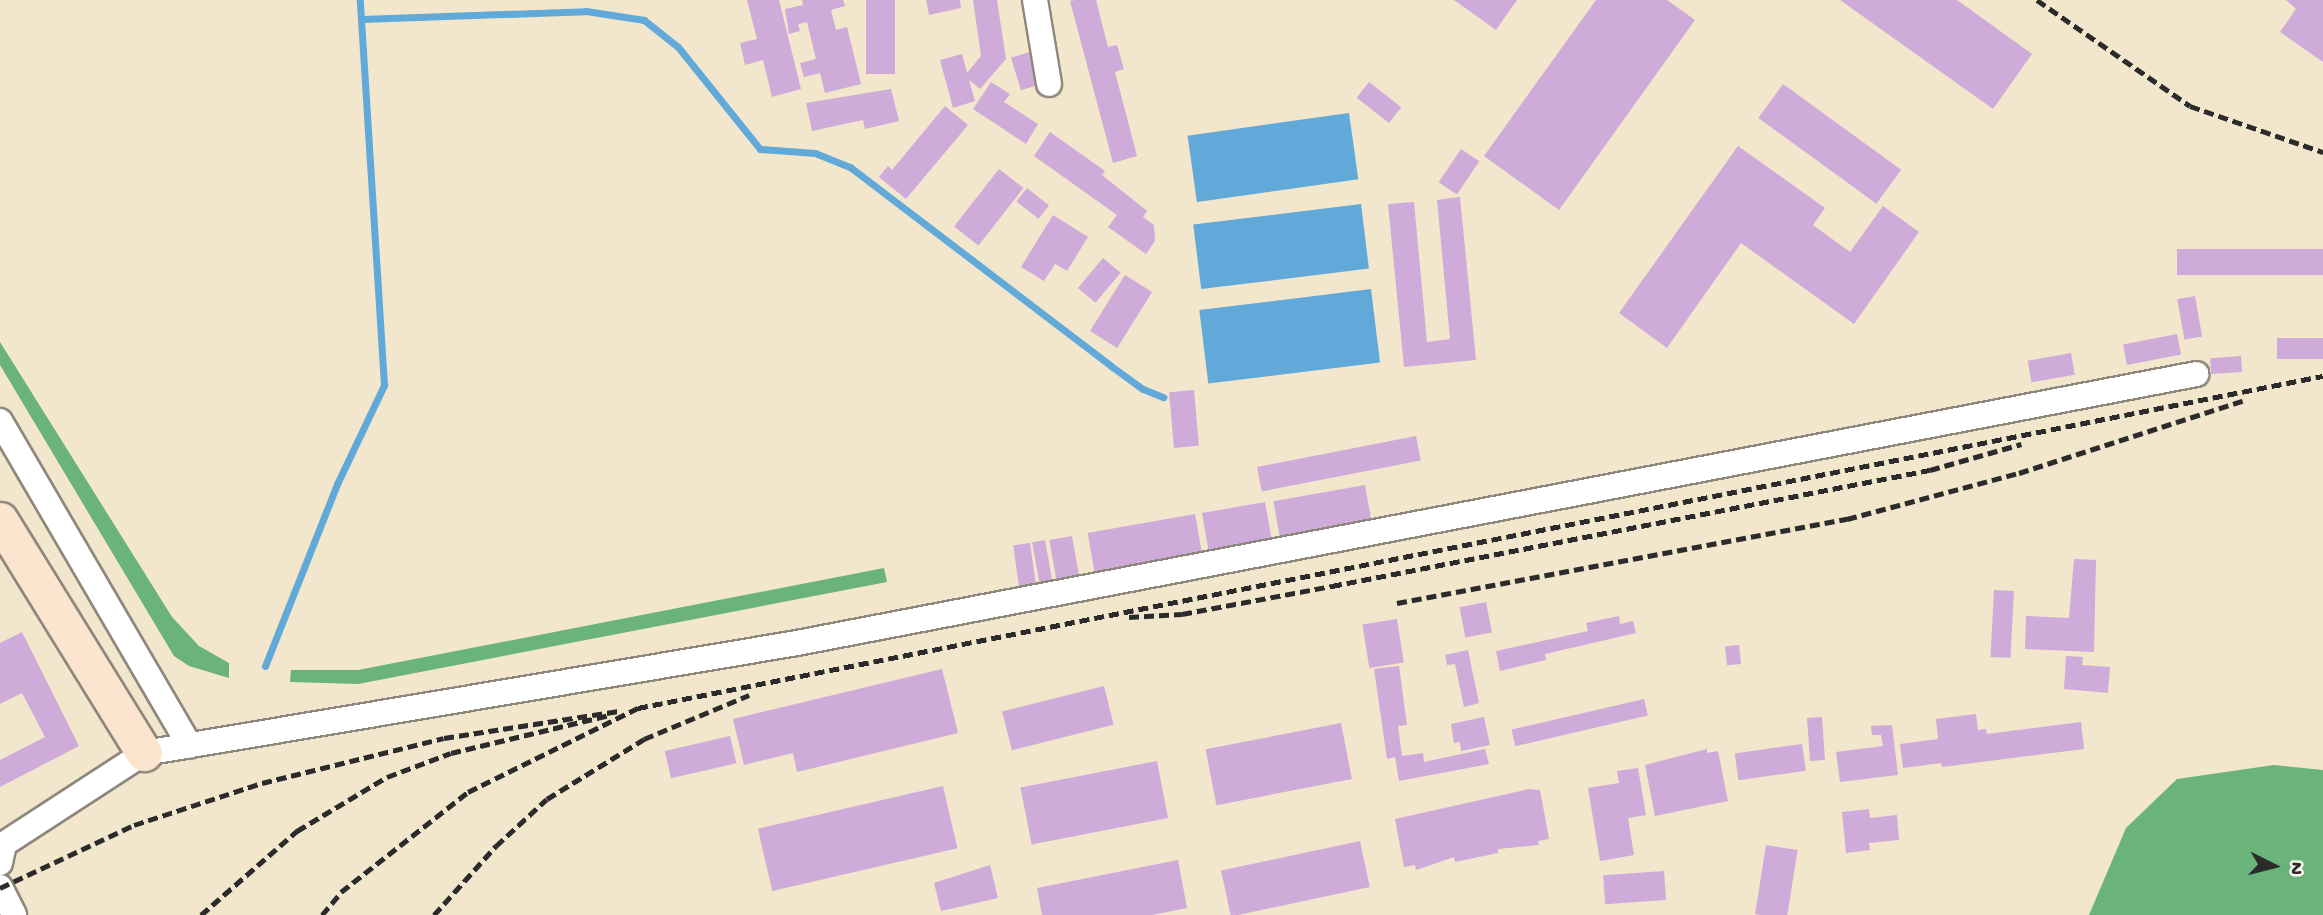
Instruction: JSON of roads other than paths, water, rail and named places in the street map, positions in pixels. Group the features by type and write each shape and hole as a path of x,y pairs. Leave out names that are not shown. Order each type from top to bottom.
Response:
{"street":[{"path":"1035,0 1049,84"},
{"path":"0,863 4,844 144,754 797,643 2196,374"},
{"path":"0,421 190,746"},
{"path":"0,520 144,754"},
{"path":"0,887 14,915"}],"water":[{"path":"1349,113 1358,179 1197,202 1188,136"},
{"path":"1361,204 1369,269 1201,289 1193,225"},
{"path":"1371,289 1380,362 1208,384 1199,310"}],"waterway":[{"path":"265,666 337,484 384,385 360,0"},
{"path":"362,19 586,11 644,20 678,47 760,149 815,153 850,167 1111,366 1143,389 1163,397"}],"railway":[{"path":"2037,0 2190,106 2323,152"},
{"path":"322,915 341,892 468,792 638,708 2323,376"},
{"path":"1397,603 1847,519 2019,473 2245,400"},
{"path":"1129,617 1182,614 1332,586 1930,470 2021,444"},
{"path":"434,915 496,846 547,799 644,739 749,695"},
{"path":"0,888 134,825 262,783 444,738 619,711"},
{"path":"201,915 297,831 387,777 451,753 609,715"}]}
